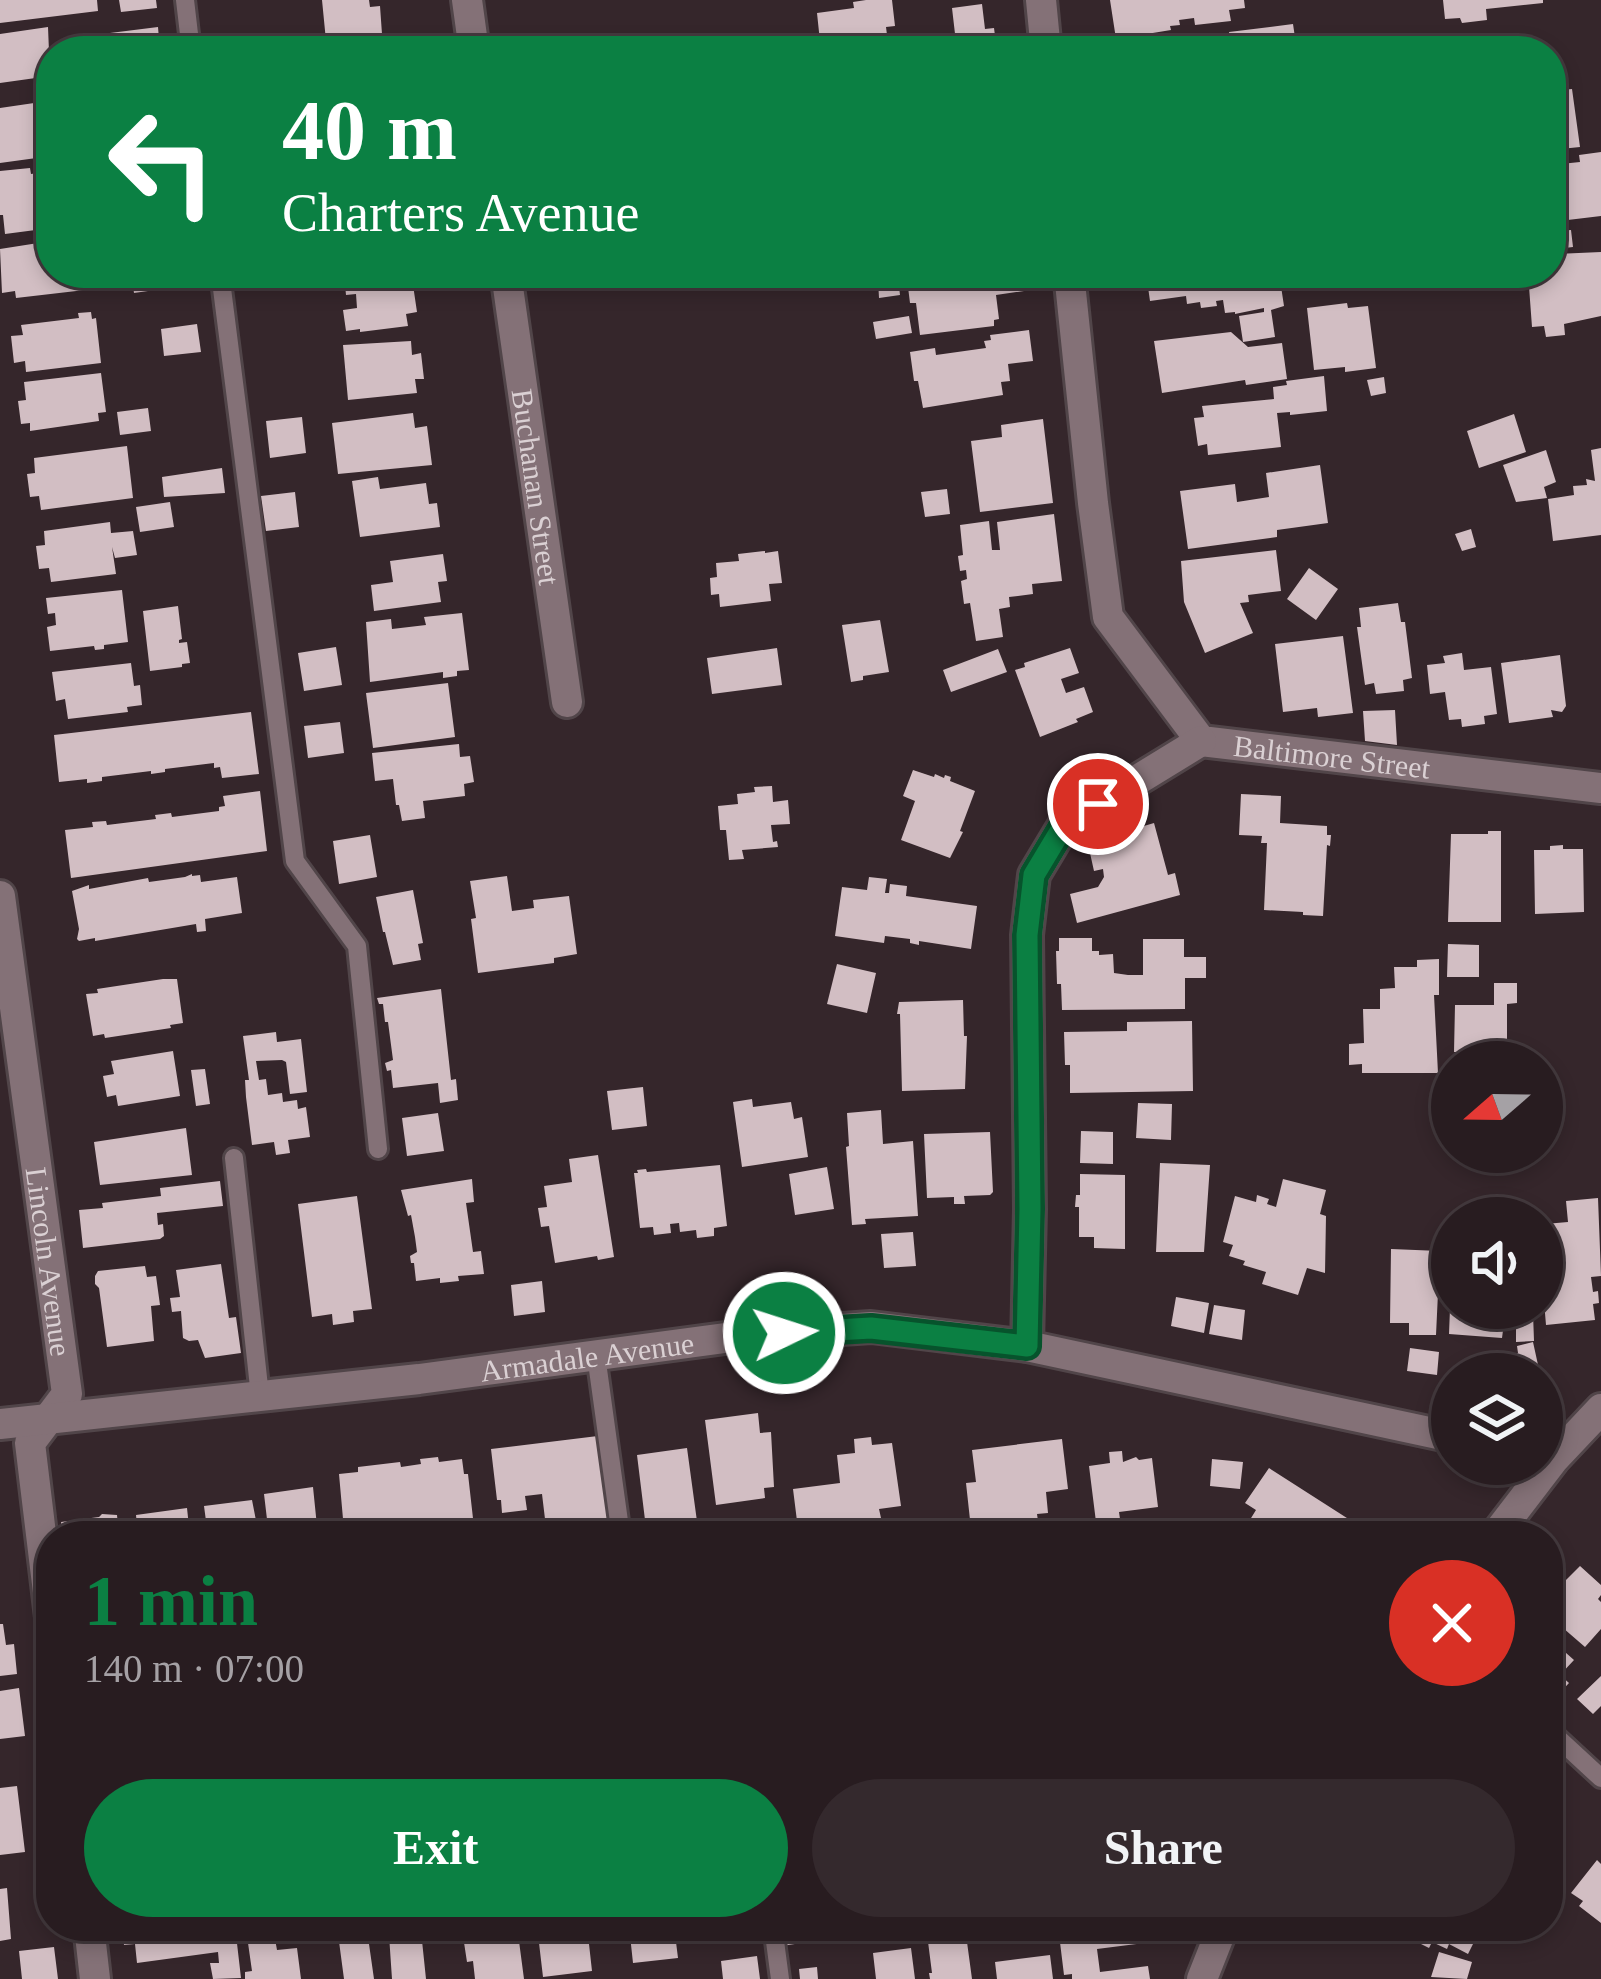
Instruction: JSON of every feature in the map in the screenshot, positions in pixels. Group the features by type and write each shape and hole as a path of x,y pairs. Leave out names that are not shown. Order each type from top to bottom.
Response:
{"street":[{"path":"467,0 472,36"},
{"path":"1041,0 1045,36"},
{"name":"Buchanan Street","path":"508,288 567,702"},
{"name":"Baltimore Street","path":"1071,288 1108,617 1201,741 1601,788"},
{"path":"1027,1346 1027,935 1034,875 1064,825 1201,741"},
{"name":"Lincoln Avenue","path":"0,896 67,1394 30,1443 39,1521"},
{"name":"Armadale Avenue","path":"0,1424 419,1379 740,1336 871,1328 1027,1346 1431,1433"},
{"path":"1563,1443 1601,1409"},
{"path":"1505,1521 1529,1485"},
{"path":"91,1941 95,1979"},
{"path":"1202,1979 1217,1941"}],"lane":[{"path":"185,0 189,36"},
{"path":"222,288 296,861 357,946 378,1149"},
{"path":"234,1158 260,1396"},
{"path":"596,1355 620,1521"},
{"path":"1563,1743 1601,1778"},
{"path":"774,1941 780,1979"}],"building":[{"path":"0,0 97,0 98,11 0,23"},
{"path":"119,0 156,0 157,8 121,12"},
{"path":"322,0 369,0 370,7 380,6 382,34 326,36"},
{"path":"892,0 895,26 886,27 887,36 819,36 817,13 854,8 853,2"},
{"path":"1110,0 1244,0 1245,8 1229,10 1231,21 1195,25 1194,18 1179,20 1180,25 1170,26 1171,30 1116,36"},
{"path":"1443,0 1543,3 1486,9 1487,20 1462,23 1460,18 1445,19"},
{"path":"982,4 985,29 994,28 995,36 955,36 952,8"},
{"path":"1293,24 1295,36 1229,36 1229,32"},
{"path":"48,27 48,36 36,36 36,78 0,83 0,34"},
{"path":"158,27 159,36 107,36"},
{"path":"1572,89 1580,147 1566,148 1566,90"},
{"path":"36,103 36,158 0,163 0,108"},
{"path":"1601,152 1601,216 1566,220 1566,163 1580,162 1579,155"},
{"path":"30,168 31,174 36,173 36,230 5,234 0,171"},
{"path":"1566,230 1571,230 1573,247 1566,248"},
{"path":"36,243 36,288 85,290 16,298 15,291 2,293 0,249"},
{"path":"1601,252 1601,316 1564,324 1565,335 1546,337 1544,326 1532,327 1529,288 1566,288 1566,254"},
{"path":"345,288 413,288 417,312 406,314 408,326 346,331 343,310 357,308 356,294 346,295"},
{"path":"878,288 899,288 900,295 879,298"},
{"path":"908,288 1024,291 996,295 999,319 994,326 920,335 916,303 910,303"},
{"path":"1148,288 1281,288 1284,306 1271,310 1275,337 1243,342 1239,316 1264,312 1264,308 1235,314 1225,313 1223,300 1201,308 1200,302 1187,304 1186,296 1150,301"},
{"path":"1347,303 1348,308 1368,306 1376,368 1314,370 1307,308"},
{"path":"91,312 92,319 96,318 101,363 26,372 25,361 14,363 11,336 23,335 21,325 79,318 78,313"},
{"path":"909,316 912,333 876,339 873,322"},
{"path":"197,324 201,352 164,356 161,329"},
{"path":"1029,330 1033,361 1008,364 1010,381 1001,382 1003,395 923,408 910,352 935,348 936,355 986,348 984,341 991,340 990,335"},
{"path":"1231,332 1248,347 1282,343 1287,379 1246,385 1245,380 1162,393 1154,341"},
{"path":"411,341 412,355 421,353 424,379 415,379 417,393 348,400 343,345"},
{"path":"101,373 106,412 98,413 99,421 30,431 30,423 21,424 18,401 26,400 24,382"},
{"path":"1324,376 1327,411 1277,413 1281,447 1208,455 1207,444 1198,446 1194,418 1204,417 1202,406 1274,399 1273,387 1287,385 1286,381"},
{"path":"1384,377 1386,393 1371,396 1367,380"},
{"path":"148,408 151,431 120,435 117,412"},
{"path":"413,413 415,428 427,426 432,465 338,474 332,423"},
{"path":"1514,414 1526,452 1479,468 1467,431"},
{"path":"302,417 306,453 270,458 266,421"},
{"path":"1043,419 1053,503 980,512 971,441 1002,437 1001,425"},
{"path":"127,446 133,498 41,510 39,496 30,497 27,474 35,473 34,458"},
{"path":"1601,448 1601,535 1553,541 1548,499 1574,495 1573,486 1587,485 1586,479 1595,481 1591,450"},
{"path":"1546,450 1556,482 1544,487 1547,498 1516,502 1503,465"},
{"path":"1320,465 1328,523 1277,530 1277,537 1188,549 1180,491 1235,484 1237,502 1269,497 1266,473"},
{"path":"222,468 225,493 164,497 162,477"},
{"path":"378,477 380,489 426,483 429,504 437,503 440,527 360,537 352,481"},
{"path":"947,489 950,514 925,517 921,492"},
{"path":"295,492 299,527 266,531 261,496"},
{"path":"170,502 174,527 140,532 136,507"},
{"path":"1054,514 1062,581 1032,584 1033,594 1009,597 1010,607 999,609 1003,637 976,641 970,603 964,604 961,581 967,579 966,570 960,571 958,556 963,555 960,525 989,521 992,550 1000,550 997,522"},
{"path":"110,522 111,533 133,531 137,555 115,558 112,547 116,574 51,582 49,568 39,569 36,546 45,545 44,531"},
{"path":"1471,529 1476,547 1462,551 1455,534"},
{"path":"1276,550 1281,591 1248,595 1249,602 1240,603 1253,633 1205,653 1184,602 1181,561"},
{"path":"778,551 782,583 769,584 771,601 720,607 719,594 711,595 710,578 717,577 716,563"},
{"path":"443,554 447,581 438,582 441,602 374,611 371,585 393,582 390,561"},
{"path":"1309,568 1338,589 1316,620 1287,599"},
{"path":"122,590 128,642 104,645 104,649 50,651 47,627 56,625 55,613 48,614 46,598"},
{"path":"1398,603 1412,678 1403,680 1404,691 1376,694 1374,683 1365,685 1359,608"},
{"path":"178,606 179,643 187,642 190,663 150,671 143,611"},
{"path":"462,613 469,670 443,678 443,672 370,682 366,622 391,619 392,629 426,625 424,617"},
{"path":"880,620 889,672 851,682 842,625"},
{"path":"1343,636 1353,713 1318,717 1317,708 1283,712 1275,644"},
{"path":"336,647 342,685 304,691 298,653"},
{"path":"777,648 782,685 712,694 707,658"},
{"path":"1070,648 1079,673 1061,679 1066,693 1084,687 1093,712 1040,737 1015,670"},
{"path":"998,649 1007,672 951,692 943,670"},
{"path":"1462,653 1464,670 1491,667 1497,714 1484,716 1485,724 1462,727 1461,719 1449,720 1445,692 1430,694 1427,665 1445,663 1443,656"},
{"path":"1560,655 1566,706 1562,712 1551,710 1553,717 1509,723 1501,663"},
{"path":"131,663 142,705 127,707 128,712 68,719 65,699 56,701 52,672"},
{"path":"448,683 455,737 373,748 366,693"},
{"path":"1395,710 1397,745 1365,741 1363,711"},
{"path":"251,712 259,774 222,778 214,763 87,783 87,779 59,782 54,735"},
{"path":"340,722 344,753 308,758 304,726"},
{"path":"459,744 460,757 470,756 474,782 464,784 465,796 423,801 425,818 402,821 393,779 375,781 372,753"},
{"path":"913,770 951,777 950,781 975,791 950,858 901,840 915,801 903,796"},
{"path":"772,786 773,802 788,800 790,824 771,825 778,847 742,850 744,859 729,860 718,806 738,804 737,794 755,792 754,787"},
{"path":"260,791 267,851 71,878 65,830 93,827 92,822 106,821 107,825 171,813 172,817 219,811 225,806 223,796"},
{"path":"1241,794 1281,796 1280,823 1327,826 1327,835 1331,835 1323,916 1264,910 1267,843 1261,843 1262,836 1239,835"},
{"path":"1154,823 1168,875 1175,873 1180,895 1077,923 1070,894 1098,887 1104,877 1103,869 1094,871 1090,853 1130,843 1127,831"},
{"path":"1501,831 1501,922 1448,922 1451,834"},
{"path":"370,835 377,877 339,884 333,841"},
{"path":"1563,845 1563,849 1583,849 1584,912 1535,914 1534,850"},
{"path":"200,875 201,882 237,877 242,913 205,919 206,931 197,932 196,924 95,941 77,939 72,891"},
{"path":"507,876 512,911 534,908 533,900 569,896 577,954 554,958 554,963 478,973 470,881"},
{"path":"869,877 887,879 885,893 890,884 907,886 906,896 977,906 971,949 919,941 919,945 885,936 884,943 835,936 842,887 867,890"},
{"path":"413,890 423,943 418,944 421,960 393,965 376,897"},
{"path":"1059,938 1092,938 1092,951 1113,954 1114,973 1128,975 1143,975 1143,939 1184,939 1184,957 1206,957 1206,978 1185,978 1185,1009 1062,1010 1061,984 1057,984"},
{"path":"1448,944 1479,945 1479,977 1447,977"},
{"path":"1439,959 1431,1073 1362,1073 1362,1064 1349,1065 1349,1044 1364,1043 1363,1009 1380,1009 1380,989 1395,988 1394,967 1417,967 1417,960"},
{"path":"837,964 876,973 867,1013 827,1004"},
{"path":"177,979 183,1023 105,1038 104,1034 93,1036 86,994"},
{"path":"1494,983 1517,983 1517,1003 1507,1004 1507,1041 1454,1041 1455,1005 1494,1005"},
{"path":"441,989 451,1080 456,1079 458,1100 440,1103 438,1083 393,1088 385,1063 393,1060 388,1022 377,998"},
{"path":"963,1000 965,1089 902,1091 899,1002"},
{"path":"1192,1021 1193,1091 1070,1093 1064,1032 1127,1031 1127,1022"},
{"path":"276,1032 277,1042 301,1039 307,1092 290,1094 282,1060 256,1061 259,1080 266,1079 268,1095 282,1093 283,1102 297,1100 298,1109 306,1107 310,1137 288,1140 290,1153 276,1155 274,1142 252,1145 243,1036"},
{"path":"173,1051 180,1096 118,1106 116,1095 107,1097 103,1076 114,1074 111,1061"},
{"path":"205,1069 210,1104 196,1106 191,1070"},
{"path":"643,1087 647,1126 612,1130 607,1091"},
{"path":"752,1099 753,1107 791,1102 794,1119 802,1117 808,1157 742,1167 733,1102"},
{"path":"1138,1103 1172,1104 1171,1140 1136,1138"},
{"path":"881,1110 883,1144 913,1141 918,1216 865,1219 866,1224 852,1225 847,1113"},
{"path":"438,1113 444,1151 407,1156 402,1118"},
{"path":"186,1128 192,1175 100,1185 94,1142"},
{"path":"1081,1131 1113,1132 1113,1164 1080,1163"},
{"path":"990,1132 993,1192 964,1196 965,1204 954,1204 954,1197 927,1198 924,1134"},
{"path":"598,1155 614,1257 555,1263 549,1226 541,1227 538,1208 547,1207 544,1186 572,1182 569,1159"},
{"path":"1160,1163 1210,1165 1204,1252 1156,1252"},
{"path":"720,1165 727,1226 714,1228 714,1236 697,1238 696,1230 680,1232 679,1223 670,1224 671,1233 654,1235 653,1227 640,1228 637,1170"},
{"path":"827,1167 834,1209 795,1215 789,1174"},
{"path":"1080,1174 1125,1175 1125,1249 1094,1248 1094,1237 1079,1237 1079,1207 1075,1207"},
{"path":"472,1179 474,1202 466,1203 473,1252 481,1251 484,1274 440,1283 440,1278 416,1281 410,1256 417,1252 415,1237 401,1190"},
{"path":"1283,1179 1326,1190 1320,1214 1326,1216 1325,1273 1307,1268 1298,1295 1262,1284 1266,1272 1229,1256 1233,1245 1223,1242 1235,1196 1256,1202 1257,1195 1276,1207"},
{"path":"220,1181 223,1206 157,1213 158,1225 163,1224 160,1239 83,1248 79,1210 161,1196 160,1188"},
{"path":"357,1196 372,1309 353,1311 354,1322 333,1325 332,1314 312,1317 298,1204"},
{"path":"1598,1198 1601,1276 1591,1277 1593,1292 1598,1291 1599,1303 1593,1304 1595,1320 1563,1323 1566,1201"},
{"path":"913,1232 916,1266 884,1268 881,1234"},
{"path":"1391,1249 1431,1251 1431,1329 1436,1329 1436,1335 1409,1335 1409,1323 1390,1323"},
{"path":"221,1264 229,1318 236,1317 241,1353 205,1358 198,1340 183,1338 181,1311 172,1312 170,1298 180,1297 176,1270"},
{"path":"145,1266 147,1277 156,1276 160,1305 151,1306 154,1341 107,1347 95,1276 98,1271"},
{"path":"542,1281 545,1312 514,1316 511,1285"},
{"path":"1176,1297 1209,1303 1204,1333 1171,1326"},
{"path":"1214,1305 1245,1310 1242,1340 1209,1334"},
{"path":"1449,1329 1503,1329 1502,1338 1449,1334"},
{"path":"1516,1329 1534,1329 1534,1341 1516,1342"},
{"path":"1533,1342 1535,1353 1518,1353 1517,1346"},
{"path":"1410,1348 1439,1352 1431,1353 1431,1374 1407,1371"},
{"path":"758,1413 760,1433 771,1432 774,1487 764,1488 765,1498 716,1505 705,1420"},
{"path":"606,1435 615,1521 545,1519 542,1494 525,1496 527,1510 502,1513 491,1449"},
{"path":"871,1437 872,1445 892,1443 901,1506 879,1509 881,1518 865,1521 797,1521 793,1489 840,1483 837,1455 855,1453 854,1439"},
{"path":"1062,1439 1068,1489 1046,1492 1048,1513 1037,1514 1038,1521 970,1521 966,1483 976,1482 972,1450"},
{"path":"687,1448 697,1521 645,1521 637,1455"},
{"path":"1122,1451 1123,1462 1152,1458 1158,1507 1119,1512 1120,1519 1096,1521 1089,1466 1110,1463 1109,1452"},
{"path":"420,1459 462,1459 473,1521 343,1521 339,1474 358,1472 358,1467 421,1464"},
{"path":"1212,1459 1243,1462 1240,1489 1210,1486"},
{"path":"1269,1468 1352,1521 1249,1521 1256,1510 1245,1503"},
{"path":"313,1487 316,1521 267,1521 264,1494"},
{"path":"252,1500 256,1521 206,1521 204,1506"},
{"path":"187,1508 188,1521 137,1521 136,1515"},
{"path":"117,1515 118,1521 69,1521"},
{"path":"1580,1566 1601,1585 1601,1629 1585,1647 1563,1628 1563,1583"},
{"path":"0,1624 6,1645 14,1644 17,1674 0,1676"},
{"path":"1563,1650 1574,1660 1563,1672"},
{"path":"1601,1676 1601,1706 1593,1714 1577,1699"},
{"path":"19,1688 25,1736 0,1739 0,1691"},
{"path":"17,1786 25,1852 0,1855 0,1788"},
{"path":"1597,1860 1601,1864 1601,1923 1571,1893"},
{"path":"7,1888 11,1939 0,1941 0,1889"},
{"path":"124,1941 237,1941 241,1978 213,1979 210,1963 219,1963 218,1952 137,1963 135,1944 124,1945"},
{"path":"275,1941 277,1950 297,1948 301,1979 245,1979 245,1972 252,1971 248,1943"},
{"path":"339,1941 369,1941 374,1979 344,1979"},
{"path":"389,1941 422,1941 426,1979 392,1979"},
{"path":"464,1941 519,1941 524,1979 475,1979 473,1961 467,1962"},
{"path":"539,1941 589,1941 592,1971 543,1977"},
{"path":"631,1941 676,1941 678,1958 633,1963"},
{"path":"928,1941 967,1942 972,1979 930,1979"},
{"path":"1060,1941 1160,1941 1097,1949 1100,1972 1148,1966 1150,1979 1072,1979 1072,1974 1064,1975"},
{"path":"1415,1941 1474,1941 1468,1954 1449,1944 1447,1949 1432,1942 1429,1948"},
{"path":"54,1947 58,1979 22,1979 19,1951"},
{"path":"911,1948 915,1979 876,1979 873,1953"},
{"path":"1439,1952 1472,1962 1467,1979 1431,1977"},
{"path":"1050,1955 1053,1979 997,1979 995,1962"},
{"path":"757,1956 760,1979 723,1979 721,1961"},
{"path":"817,1967 818,1979 800,1979 799,1969"}],"route":[{"path":"784,1333 871,1328 1027,1346 1027,935 1034,875 1064,825 1098,804"}]}
